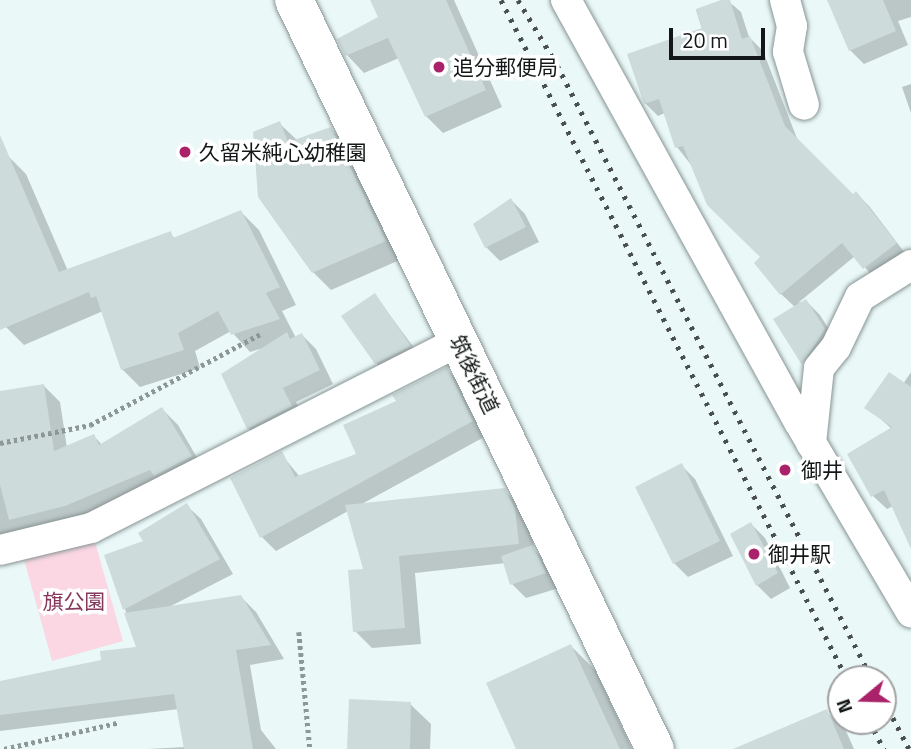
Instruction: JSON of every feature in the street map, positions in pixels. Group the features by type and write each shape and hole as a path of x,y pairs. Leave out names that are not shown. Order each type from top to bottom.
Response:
{"street":[{"name":"筑後街道","path":"294,0 655,749"},
{"path":"566,0 811,443 911,612"},
{"path":"785,0 792,26 788,52 804,105"},
{"path":"811,443 819,368 836,347 860,297 911,265"},
{"path":"0,550 92,528 459,341"}],"path":[{"path":"0,443 90,425 262,333"},
{"path":"299,632 310,749"},
{"path":"4,749 117,723"}],"green space":[{"name":"旗公園","path":"91,528 123,641 52,661 20,545"}],"building":[{"name":"追分郵便局","path":"370,0 446,0 486,90 425,117 388,38 345,56 337,39 378,17"},
{"path":"721,0 730,0 742,39 750,36 785,126 853,194 856,191 897,243 863,269 842,243 780,295 754,263 760,257 707,205 683,146 675,148 659,99 644,104 627,54 702,28 696,9"},
{"path":"827,0 883,0 896,31 849,51"},
{"path":"280,121 288,142 331,127 386,241 312,273 258,197 253,132"},
{"path":"0,135 59,272 171,231 173,238 241,210 280,287 266,293 280,319 231,335 218,311 178,333 184,350 121,370 96,296 91,298 89,292 0,330"},
{"path":"511,198 526,227 485,248 473,224"},
{"path":"375,293 411,346 375,364 341,316"},
{"path":"806,299 825,329 802,365 773,319"},
{"path":"287,332 290,339 302,333 320,370 283,388 292,406 247,429 221,374"},
{"path":"447,367 473,421 260,538 230,478 282,451 295,477 356,454 343,425 396,401 392,395"},
{"path":"889,372 911,387 911,549 884,490 871,497 847,454 892,427 864,408"},
{"path":"44,384 54,451 94,434 99,445 162,407 192,456 154,476 150,470 65,506 9,520 0,485 0,391"},
{"path":"682,463 720,541 673,564 635,487"},
{"path":"505,488 515,509 519,544 399,556 405,628 353,632 348,570 363,569 345,505"},
{"path":"187,503 220,559 123,610 104,555 143,541 138,533"},
{"name":"御井駅","path":"751,522 778,573 756,586 730,534"},
{"path":"533,545 546,573 510,585 501,556"},
{"path":"241,595 271,645 236,650 253,749 184,749 174,694 0,715 0,681 101,660 100,651 136,647 124,613"},
{"path":"571,644 620,749 516,749 486,683"},
{"path":"349,699 411,702 410,749 347,749"},
{"path":"827,709 827,735 838,735 844,749 733,749"}],"railway":[{"path":"501,0 840,665"},
{"path":"518,0 557,65 865,665"},
{"path":"897,726 909,749"},
{"path":"876,735 884,749"}],"place":[{"name":"追分郵便局","path":"439,67"},
{"name":"久留米純心幼稚園","path":"185,152"},
{"name":"御井","path":"785,470"},
{"name":"御井駅","path":"754,554"}]}
